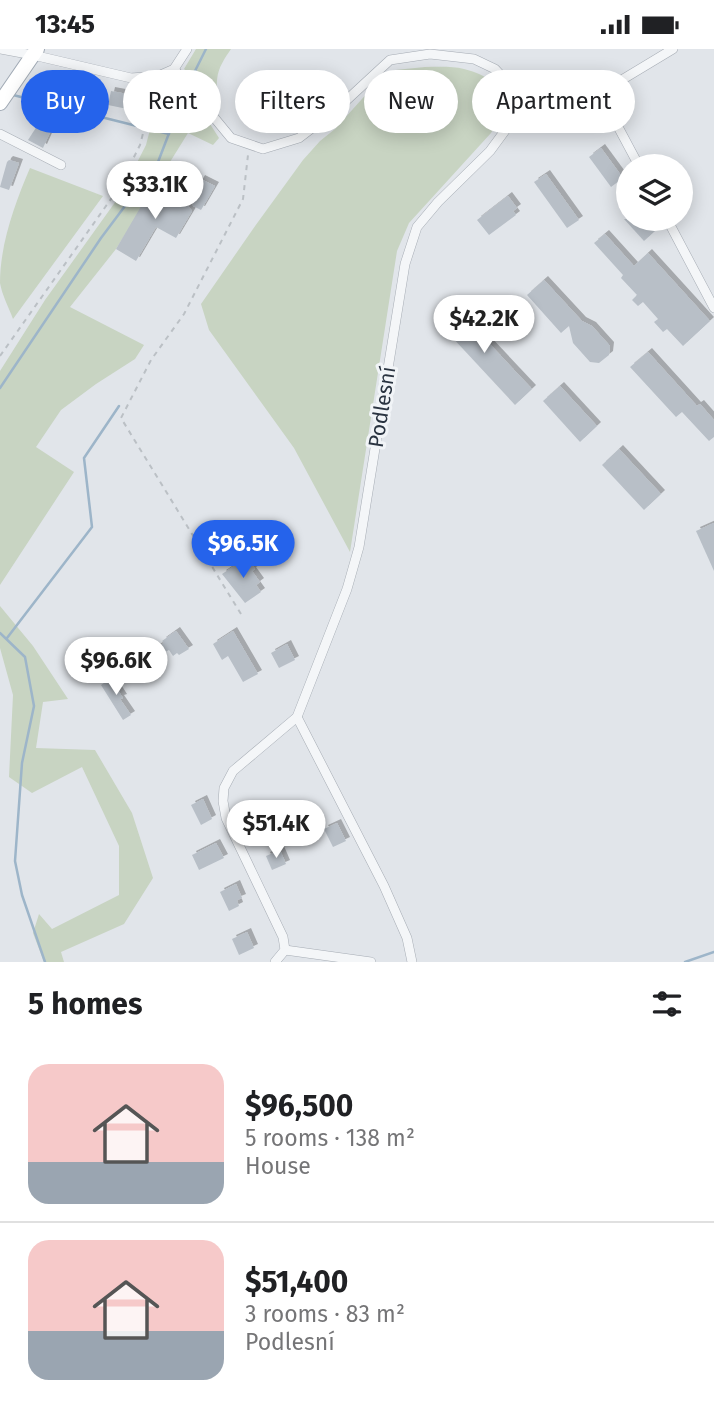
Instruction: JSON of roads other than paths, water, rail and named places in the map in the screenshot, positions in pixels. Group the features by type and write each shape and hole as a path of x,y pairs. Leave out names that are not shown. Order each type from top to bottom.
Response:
{"main road":[{"path":"0,103 35,52"}],"street":[{"path":"0,49 35,52 131,79 158,76 174,69 187,49"},
{"path":"635,72 673,49"},
{"path":"174,69 231,138 263,149 299,138 337,109 390,60 430,54 474,59 496,70"},
{"name":"Podlesní","path":"285,950 283,937 226,818 224,788 233,771 297,717 347,589 359,547 405,264 417,227 438,202 490,151 503,133"},
{"path":"621,133 633,154"},
{"path":"0,134 61,165"},
{"path":"673,231 714,307"},
{"path":"297,717 384,885 407,938 412,962"},
{"path":"275,962 285,950 371,962"}],"waterway":[{"path":"196,70 206,49"},
{"path":"13,95 169,134"},
{"path":"0,388 101,238 158,162 169,133"},
{"path":"7,638 92,527 84,458 119,406"},
{"path":"0,633 25,657 34,706 22,763 15,861 22,895 45,962"},
{"path":"685,962 714,952"}]}
